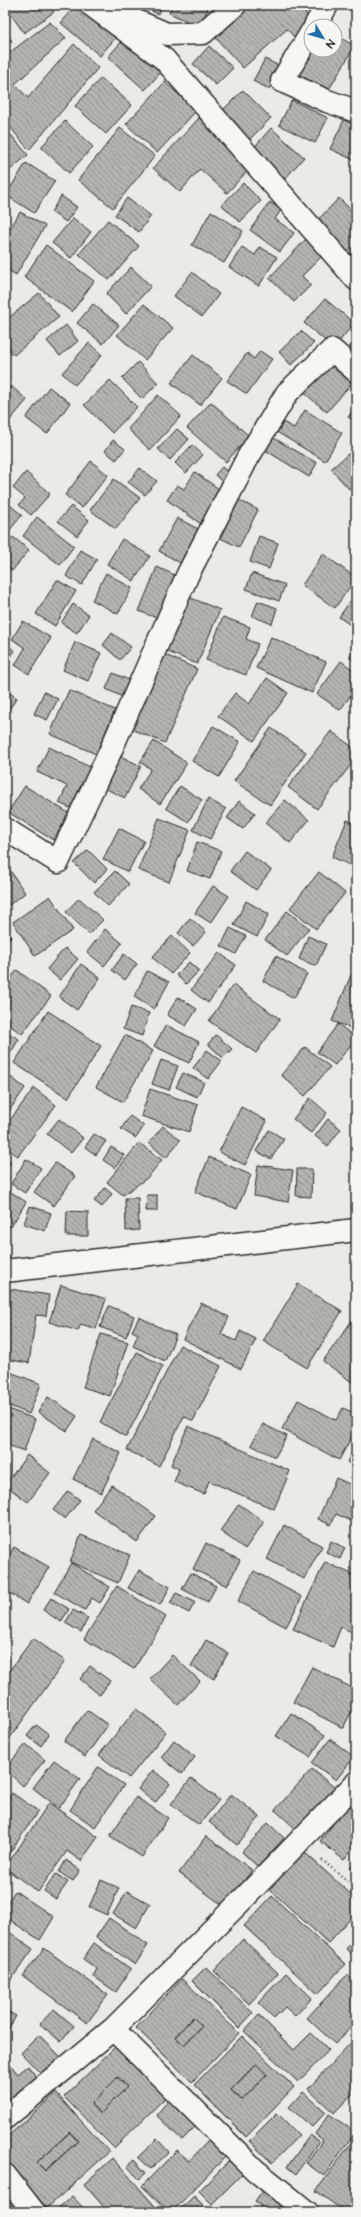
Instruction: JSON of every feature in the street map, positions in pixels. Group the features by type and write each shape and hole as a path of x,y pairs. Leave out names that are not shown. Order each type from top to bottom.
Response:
{"street":[{"path":"91,5 164,59 356,279"},
{"path":"99,5 167,34 203,33 235,5"},
{"path":"320,18 327,5"},
{"path":"303,46 282,81 327,101 356,111"},
{"path":"5,829 58,862 110,752 188,574 247,459 287,393 332,350 356,371"},
{"path":"5,1271 356,1230"},
{"path":"5,2118 114,2029 300,1842 356,1783"},
{"path":"114,2029 255,2170 307,2212"},
{"path":"5,2175 34,2212"}],"path":[{"path":"300,1842 356,1888"}],"building":[{"path":"12,5 49,5 54,12 24,33 7,9"},
{"path":"76,5 81,5 117,36 100,56 61,23"},
{"path":"139,5 163,5 158,14"},
{"path":"172,5 203,5 208,8 200,27 169,13"},
{"path":"247,5 315,5 305,13 309,18 303,18 303,32 296,39 287,29 243,68 213,35"},
{"path":"50,22 66,38 15,84 28,98 74,44 98,68 29,150 5,121 5,56"},
{"path":"5,32 12,41 5,47"},
{"path":"124,39 161,72 145,90 108,57"},
{"path":"343,39 355,46 328,91 294,72 305,58 343,58"},
{"path":"209,46 233,68 216,85 193,64"},
{"path":"265,59 281,67 269,89 253,81"},
{"path":"101,78 132,105 106,134 75,106"},
{"path":"165,82 196,111 157,153 126,124"},
{"path":"243,90 271,118 249,140 221,112"},
{"path":"292,100 328,118 315,143 279,125"},
{"path":"200,117 252,166 227,193 200,169 180,192 153,168"},
{"path":"344,120 356,126 356,161 330,149"},
{"path":"65,121 93,147 69,173 41,147"},
{"path":"5,128 28,155 5,174"},
{"path":"120,128 155,156 113,208 78,180"},
{"path":"271,128 304,157 284,180 251,151"},
{"path":"26,163 55,181 34,213 6,195"},
{"path":"243,183 261,201 240,222 222,205"},
{"path":"61,196 77,207 66,222 51,212"},
{"path":"127,198 151,216 139,232 115,215"},
{"path":"339,198 356,215 356,249 350,256 316,222"},
{"path":"270,202 281,210 275,219 294,233 280,252 250,230"},
{"path":"211,211 243,231 224,263 192,245"},
{"path":"20,212 45,226 16,275 5,268 5,237"},
{"path":"73,218 91,232 71,258 52,243"},
{"path":"108,220 139,246 109,280 79,254"},
{"path":"306,239 323,255 302,276 311,285 294,302 269,278"},
{"path":"46,245 94,281 72,312 24,277"},
{"path":"242,247 255,255 260,247 277,257 259,286 229,267"},
{"path":"131,267 151,286 126,314 106,294"},
{"path":"192,272 219,294 202,317 174,296"},
{"path":"39,293 59,317 14,355 5,345 5,321"},
{"path":"325,299 354,323 334,348 304,323"},
{"path":"93,304 119,325 103,344 77,323"},
{"path":"144,304 173,328 145,360 117,335"},
{"path":"66,325 78,341 60,356 47,341"},
{"path":"301,331 314,343 291,365 279,352"},
{"path":"356,341 356,361 346,351"},
{"path":"89,343 102,355 75,385 62,373"},
{"path":"260,351 272,359 247,394 227,381 247,353 254,359"},
{"path":"193,355 222,378 200,405 171,383"},
{"path":"138,362 158,383 142,399 122,378"},
{"path":"327,362 352,383 327,412 302,391"},
{"path":"110,380 137,407 112,433 84,405"},
{"path":"11,386 27,400 5,426 5,393"},
{"path":"49,387 70,403 47,434 26,418"},
{"path":"158,395 181,416 150,450 128,429"},
{"path":"211,402 249,436 226,462 187,428"},
{"path":"356,406 356,422 348,417"},
{"path":"305,410 342,433 325,461 275,431 281,421 294,428"},
{"path":"177,429 189,439 170,460 158,449"},
{"path":"272,437 317,463 309,477 265,450"},
{"path":"113,440 125,449 116,460 105,451"},
{"path":"192,445 203,455 186,473 175,463"},
{"path":"356,447 356,483 349,489 331,469"},
{"path":"91,461 108,475 82,508 65,495"},
{"path":"222,467 232,476 225,485 215,475"},
{"path":"140,468 157,481 145,495 128,482"},
{"path":"26,472 50,494 31,515 19,505 25,498 13,488"},
{"path":"195,472 223,492 201,524 167,500 177,485 184,489"},
{"path":"114,479 140,498 116,529 90,510"},
{"path":"235,498 258,510 239,547 216,536"},
{"path":"5,501 22,515 5,536"},
{"path":"71,506 89,520 77,536 58,521"},
{"path":"37,517 74,546 60,565 23,536"},
{"path":"177,518 202,531 184,565 159,551"},
{"path":"259,536 278,543 269,569 250,562"},
{"path":"13,537 29,550 12,571 5,565 5,547"},
{"path":"122,539 150,556 134,581 107,564"},
{"path":"80,550 97,559 82,585 66,576"},
{"path":"323,554 356,578 335,608 302,585"},
{"path":"157,567 177,576 159,619 139,611"},
{"path":"106,573 132,588 118,614 92,600"},
{"path":"252,573 285,585 279,601 246,589"},
{"path":"57,580 76,591 55,626 36,614"},
{"path":"356,593 356,629 339,617"},
{"path":"184,595 220,610 197,664 161,649"},
{"path":"258,601 277,608 272,624 252,616"},
{"path":"73,604 89,615 77,633 61,623"},
{"path":"223,617 250,627 246,639 258,644 246,675 206,660"},
{"path":"23,621 51,638 29,674 15,665 25,648 12,639"},
{"path":"112,633 131,647 120,660 103,645"},
{"path":"271,637 326,662 312,693 256,668"},
{"path":"75,642 101,653 88,681 63,670"},
{"path":"5,644 15,651 5,666"},
{"path":"356,647 356,662 349,657"},
{"path":"163,654 197,669 165,743 131,729"},
{"path":"341,661 356,672 356,688 340,710 317,694"},
{"path":"113,673 131,681 123,697 106,689"},
{"path":"267,678 288,693 254,741 218,716 235,693 249,704"},
{"path":"5,690 17,698 5,715"},
{"path":"69,690 115,710 96,754 50,734"},
{"path":"44,692 58,699 47,720 34,714"},
{"path":"213,726 240,742 219,777 192,761"},
{"path":"271,728 306,752 270,805 234,781"},
{"path":"331,731 356,750 356,758 317,809 288,787"},
{"path":"154,741 187,763 160,804 138,789 151,769 140,762"},
{"path":"49,747 94,769 74,810 59,803 67,786 37,772"},
{"path":"116,754 141,766 125,798 100,786"},
{"path":"25,786 70,814 53,840 8,812"},
{"path":"180,786 202,800 188,822 166,808"},
{"path":"208,799 226,809 210,839 193,830"},
{"path":"285,800 309,820 290,843 265,823"},
{"path":"239,801 255,813 243,829 227,818"},
{"path":"159,818 190,830 169,882 138,870"},
{"path":"347,820 356,824 356,868 332,857"},
{"path":"119,828 144,841 128,872 103,859"},
{"path":"197,842 221,851 210,879 187,871"},
{"path":"88,850 107,869 94,883 74,863"},
{"path":"245,851 271,870 256,890 230,871"},
{"path":"10,870 25,893 5,908 5,874"},
{"path":"115,871 129,884 108,906 94,892"},
{"path":"319,872 345,893 316,929 290,908"},
{"path":"213,886 229,896 211,923 195,913"},
{"path":"50,896 73,930 35,956 13,922"},
{"path":"79,898 103,920 89,934 66,912"},
{"path":"246,901 269,914 257,937 234,925"},
{"path":"287,911 309,928 287,956 265,940"},
{"path":"190,918 206,932 193,946 178,933"},
{"path":"230,928 246,936 236,954 221,946"},
{"path":"105,929 122,943 104,966 87,952"},
{"path":"5,931 11,937 5,942"},
{"path":"172,936 190,953 171,974 152,957"},
{"path":"308,936 326,944 316,966 299,959"},
{"path":"65,948 78,959 60,980 47,969"},
{"path":"219,953 236,965 208,1003 191,990"},
{"path":"124,954 137,964 125,980 112,970"},
{"path":"276,956 307,974 294,998 263,981"},
{"path":"189,962 199,971 186,984 176,975"},
{"path":"81,964 100,978 77,1010 59,997"},
{"path":"17,970 51,996 22,1034 5,1022 5,986"},
{"path":"147,971 169,982 154,1009 134,997"},
{"path":"351,975 356,977 356,1030 332,1021"},
{"path":"233,985 280,1019 256,1053 209,1021"},
{"path":"178,997 197,1009 186,1026 167,1015"},
{"path":"131,1007 149,1013 142,1036 123,1029"},
{"path":"48,1011 101,1046 68,1098 14,1063"},
{"path":"338,1024 356,1038 335,1065 317,1052"},
{"path":"166,1025 199,1042 189,1063 154,1046"},
{"path":"5,1031 19,1039 5,1062"},
{"path":"125,1035 153,1051 123,1102 96,1087"},
{"path":"216,1035 232,1049 223,1058 208,1044"},
{"path":"305,1047 330,1067 305,1096 281,1075"},
{"path":"207,1050 222,1061 208,1079 193,1068"},
{"path":"161,1060 178,1066 169,1090 152,1084"},
{"path":"183,1073 204,1082 197,1097 176,1087"},
{"path":"8,1075 25,1088 7,1114 5,1112 5,1079"},
{"path":"34,1088 56,1105 18,1156 5,1147 5,1127"},
{"path":"150,1089 198,1105 189,1132 141,1116"},
{"path":"310,1098 327,1113 311,1133 293,1119"},
{"path":"241,1107 267,1121 245,1165 219,1152"},
{"path":"130,1116 144,1126 136,1138 121,1129"},
{"path":"59,1119 83,1138 71,1153 47,1134"},
{"path":"328,1119 341,1129 328,1146 315,1136"},
{"path":"163,1126 180,1140 166,1158 149,1143"},
{"path":"269,1130 284,1139 271,1159 256,1151"},
{"path":"94,1134 106,1141 96,1155 85,1147"},
{"path":"139,1143 162,1160 147,1178 123,1195 107,1182"},
{"path":"111,1147 124,1155 115,1168 103,1160"},
{"path":"5,1157 11,1162 5,1169"},
{"path":"209,1157 251,1175 237,1209 195,1192"},
{"path":"26,1159 41,1168 25,1193 11,1184"},
{"path":"55,1163 75,1176 54,1206 34,1192"},
{"path":"258,1165 293,1170 288,1202 254,1196"},
{"path":"297,1169 312,1169 311,1197 296,1196"},
{"path":"5,1188 26,1202 11,1227 5,1223"},
{"path":"105,1188 112,1194 102,1207 94,1201"},
{"path":"147,1195 157,1195 157,1211 146,1211"},
{"path":"125,1198 138,1198 139,1230 126,1231"},
{"path":"30,1206 51,1213 45,1231 24,1224"},
{"path":"67,1211 88,1212 88,1236 66,1236"},
{"path":"298,1284 342,1311 307,1368 263,1341"},
{"path":"61,1285 106,1299 96,1329 81,1324 78,1331 49,1322"},
{"path":"10,1289 49,1295 46,1316 36,1315 29,1363 5,1359 5,1323"},
{"path":"201,1303 229,1317 221,1334 236,1341 240,1331 256,1339 241,1369 183,1339"},
{"path":"109,1306 134,1316 126,1337 100,1327"},
{"path":"356,1315 356,1385 323,1361"},
{"path":"139,1317 176,1335 165,1361 133,1346 138,1334 132,1331"},
{"path":"101,1334 128,1342 110,1396 83,1387"},
{"path":"180,1345 221,1366 193,1421 184,1416 159,1466 127,1450"},
{"path":"137,1352 163,1366 126,1437 100,1422"},
{"path":"5,1370 41,1384 29,1414 5,1404"},
{"path":"48,1397 77,1416 67,1431 38,1412"},
{"path":"298,1400 336,1420 343,1408 356,1414 356,1429 339,1460 282,1429"},
{"path":"5,1408 35,1419 24,1451 5,1444"},
{"path":"263,1424 287,1436 275,1457 251,1445"},
{"path":"188,1426 290,1471 274,1509 209,1481 204,1494 174,1482 179,1469 171,1465"},
{"path":"93,1439 121,1453 101,1493 73,1479"},
{"path":"356,1445 356,1467 347,1462"},
{"path":"27,1455 50,1473 28,1502 5,1485"},
{"path":"336,1478 356,1487 356,1523 336,1514 331,1525 318,1519"},
{"path":"112,1485 156,1516 137,1542 93,1510"},
{"path":"68,1491 80,1500 65,1519 53,1510"},
{"path":"239,1504 264,1522 245,1549 220,1531"},
{"path":"284,1525 322,1546 304,1579 267,1559"},
{"path":"81,1535 130,1555 118,1583 70,1562"},
{"path":"331,1541 345,1548 340,1559 326,1552"},
{"path":"206,1543 240,1560 227,1586 193,1569"},
{"path":"14,1547 49,1567 27,1604 5,1590 5,1562"},
{"path":"325,1562 356,1576 356,1634 341,1627 333,1647 293,1629"},
{"path":"71,1563 110,1587 100,1603 92,1598 85,1610 54,1592"},
{"path":"139,1570 170,1587 160,1605 128,1588"},
{"path":"254,1571 302,1597 286,1627 238,1601"},
{"path":"191,1573 216,1586 208,1602 182,1589"},
{"path":"117,1586 166,1617 134,1669 84,1639"},
{"path":"176,1593 195,1602 189,1613 170,1603"},
{"path":"51,1598 69,1609 61,1622 43,1610"},
{"path":"73,1610 88,1618 81,1632 65,1623"},
{"path":"33,1638 65,1661 5,1745 5,1677"},
{"path":"206,1640 228,1653 214,1679 191,1666"},
{"path":"5,1652 10,1658 5,1662"},
{"path":"172,1655 200,1681 178,1705 150,1679"},
{"path":"90,1666 110,1681 100,1695 80,1679"},
{"path":"312,1667 356,1690 356,1703 343,1728 293,1702"},
{"path":"136,1709 166,1732 129,1778 99,1755"},
{"path":"87,1710 108,1725 85,1757 64,1741"},
{"path":"291,1713 325,1735 310,1757 276,1736"},
{"path":"36,1725 49,1734 41,1746 27,1736"},
{"path":"330,1739 354,1757 336,1780 312,1763"},
{"path":"174,1740 195,1757 182,1774 161,1757"},
{"path":"26,1744 45,1760 23,1786 5,1769"},
{"path":"54,1760 80,1779 59,1808 33,1788"},
{"path":"98,1767 124,1785 95,1827 70,1810"},
{"path":"312,1769 335,1788 297,1830 275,1810"},
{"path":"153,1770 170,1784 155,1803 138,1789"},
{"path":"191,1778 219,1800 199,1825 171,1804"},
{"path":"12,1793 38,1811 5,1860 5,1803"},
{"path":"231,1794 260,1817 237,1845 209,1822"},
{"path":"356,1795 356,1845 344,1860 320,1841"},
{"path":"136,1797 168,1818 142,1857 110,1836"},
{"path":"49,1803 98,1837 81,1861 67,1851 38,1892 5,1868"},
{"path":"268,1823 284,1838 258,1867 242,1852"},
{"path":"206,1836 252,1870 225,1907 179,1873"},
{"path":"303,1851 356,1899 356,1913 328,1943 269,1889"},
{"path":"66,1860 80,1870 73,1881 59,1872"},
{"path":"356,1860 356,1872 350,1868"},
{"path":"56,1874 68,1882 56,1899 44,1891"},
{"path":"101,1880 119,1888 107,1915 89,1907"},
{"path":"15,1891 54,1917 40,1940 5,1917 5,1906"},
{"path":"127,1891 150,1904 136,1928 113,1914"},
{"path":"272,1896 345,1964 318,1994 244,1926"},
{"path":"109,1918 148,1945 135,1965 96,1937"},
{"path":"5,1929 33,1949 8,1984 5,1981"},
{"path":"356,1935 356,1957 346,1949"},
{"path":"243,1939 278,1973 249,2004 214,1971"},
{"path":"94,1943 131,1969 116,1992 93,1976 97,1969 83,1959"},
{"path":"44,1948 108,1995 87,2023 23,1976"},
{"path":"206,1967 253,2013 239,2028 192,1981"},
{"path":"286,1973 312,1998 295,2016 285,2007 274,2018 258,2003"},
{"path":"347,1975 356,1983 356,2022 335,2044 307,2018"},
{"path":"182,1979 239,2033 192,2082 136,2028","holes":["193,2017 202,2026 184,2045 175,2037"]},
{"path":"54,2009 74,2026 61,2042 40,2024"},
{"path":"5,2010 16,2016 5,2035"},
{"path":"259,2015 294,2050 311,2033 329,2050 298,2082 244,2031"},
{"path":"193,2017 202,2026 184,2045 175,2037"},
{"path":"39,2035 61,2057 42,2075 21,2053"},
{"path":"242,2036 294,2087 246,2137 194,2085","holes":["256,2064 267,2075 242,2100 231,2090"]},
{"path":"356,2037 356,2090 334,2113 308,2089"},
{"path":"116,2046 166,2097 114,2148 64,2097","holes":["118,2077 127,2087 100,2114 91,2104"]},
{"path":"5,2058 18,2074 28,2066 38,2079 5,2105"},
{"path":"256,2064 267,2075 242,2100 231,2090"},
{"path":"118,2077 127,2087 100,2114 91,2104"},
{"path":"303,2092 326,2112 312,2127 289,2107"},
{"path":"56,2093 109,2152 47,2208 5,2161 5,2139","holes":["70,2132 78,2141 45,2171 37,2162"]},
{"path":"169,2100 196,2126 182,2140 156,2115"},
{"path":"277,2113 299,2135 272,2163 249,2141"},
{"path":"329,2114 355,2132 324,2176 306,2163 323,2140 315,2134"},
{"path":"70,2132 78,2141 45,2171 37,2162"},
{"path":"310,2135 319,2141 296,2174 287,2167"},
{"path":"356,2136 356,2212 345,2212 316,2191"},
{"path":"157,2139 169,2152 151,2169 138,2157"},
{"path":"210,2139 226,2156 172,2212 169,2212 142,2186 177,2150 189,2161"},
{"path":"113,2158 160,2212 108,2212 84,2184"},
{"path":"134,2160 146,2173 139,2179 127,2166"},
{"path":"230,2160 243,2173 212,2204 199,2191"},
{"path":"266,2186 284,2199 275,2212 257,2212 261,2206 255,2201"},
{"path":"72,2196 87,2212 54,2212"},
{"path":"194,2196 210,2212 177,2212"},
{"path":"6,2198 17,2212 5,2212"}]}
